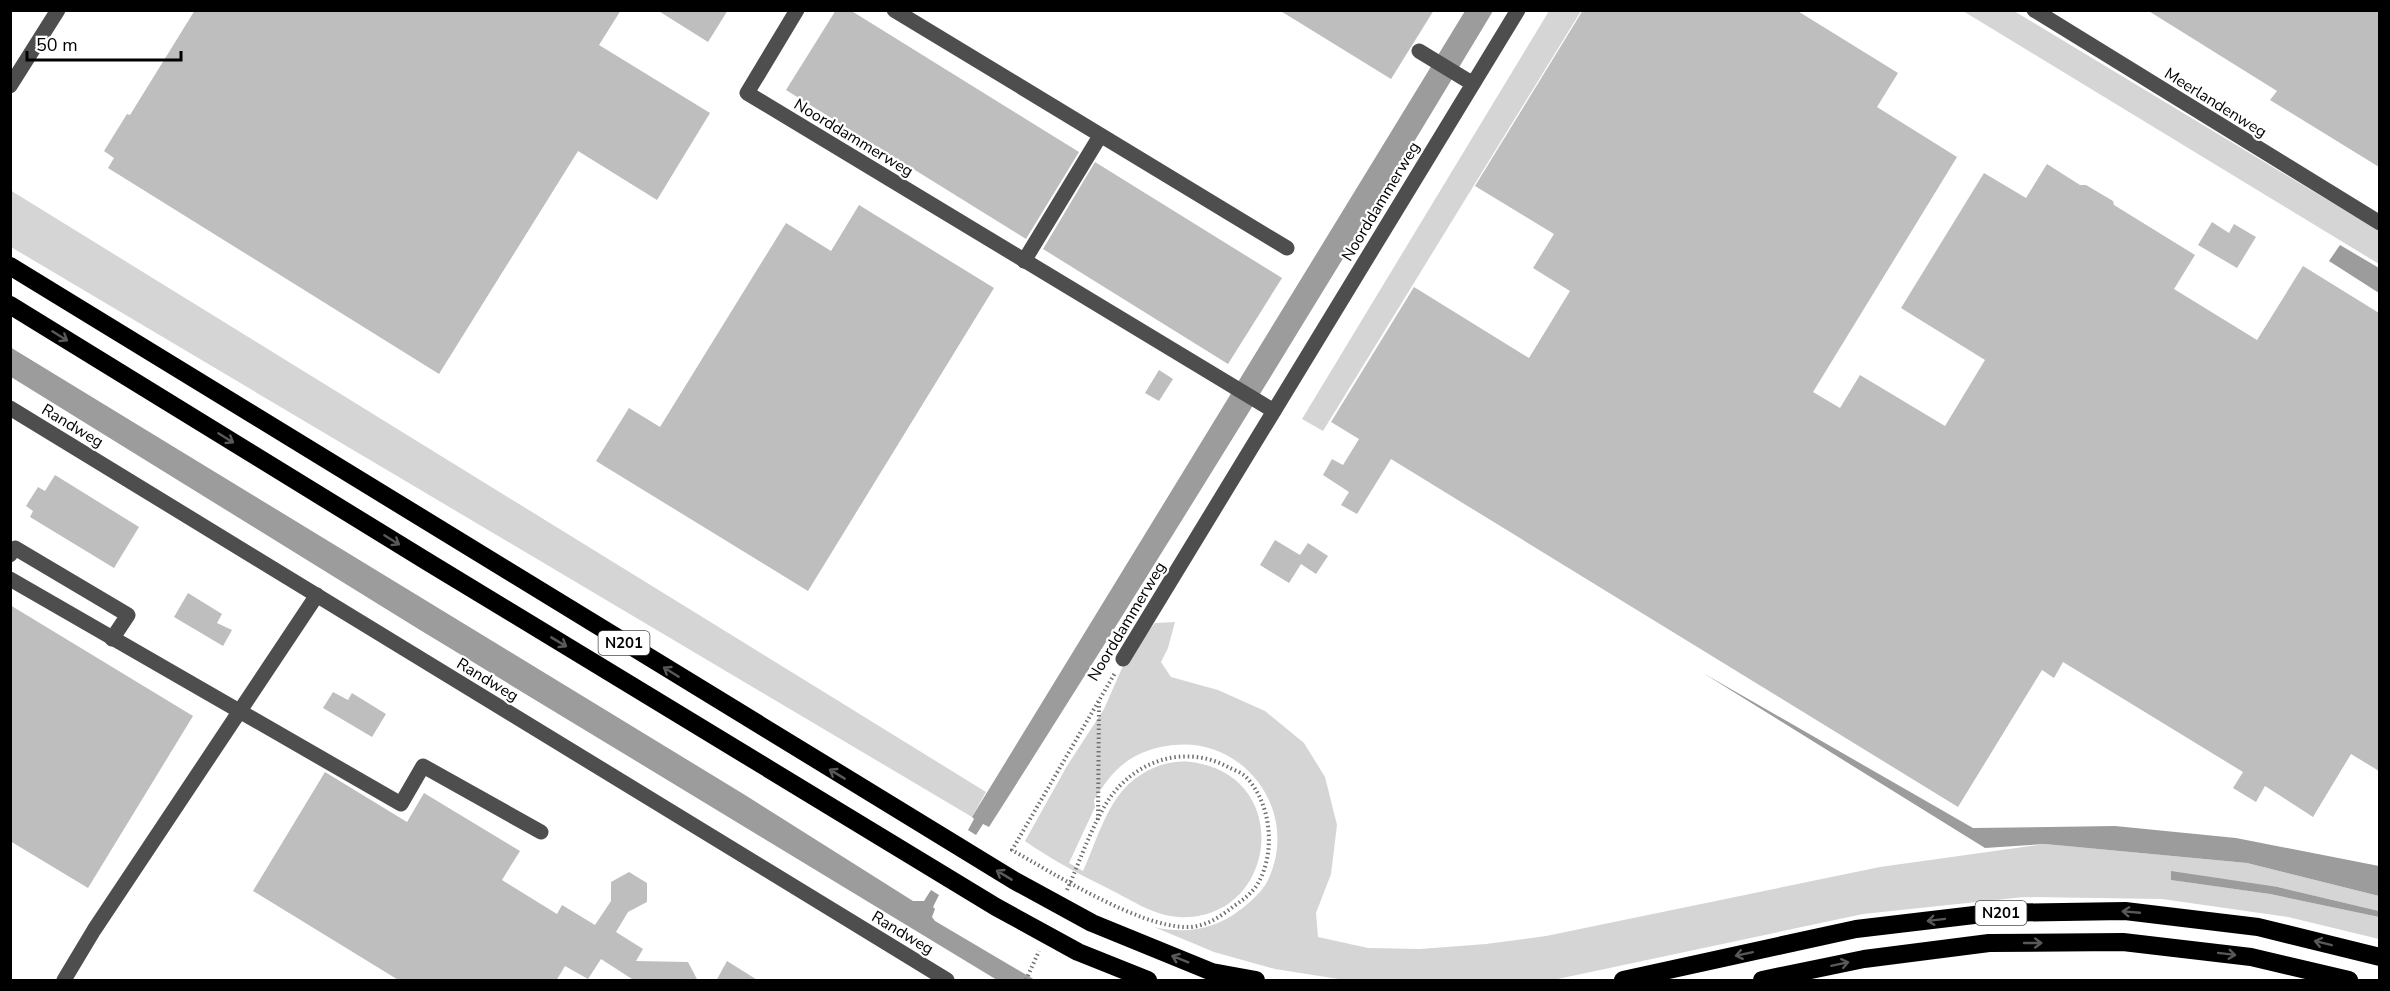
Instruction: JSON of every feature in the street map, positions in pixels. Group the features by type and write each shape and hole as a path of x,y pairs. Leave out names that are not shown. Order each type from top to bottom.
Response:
{"highway":[{"name":"N201","path":"10,266 1015,881 1092,923 1212,972 1256,981"},
{"name":"N201","path":"10,305 987,901 1078,952 1148,981"},
{"name":"N201","path":"1623,981 1856,929 1991,913 2125,911 2258,927 2379,957"},
{"name":"N201","path":"1762,981 1864,959 1989,943 2112,942 2251,957 2349,981"}],"street":[{"path":"10,86 58,10"},
{"name":"Noorddammerweg","path":"797,10 747,93 1270,409"},
{"path":"894,10 1287,248"},
{"name":"Noorddammerweg","path":"1122,659 1469,81 1518,10"},
{"name":"Meerlandenweg","path":"2034,10 2379,223"},
{"path":"1421,53 1469,81"},
{"path":"1024,261 1100,136"},
{"name":"Randweg","path":"10,408 317,595 930,976 947,981"},
{"path":"10,555 15,549 128,615 112,639"},
{"path":"10,579 401,804 423,766 541,832"},
{"path":"64,981 94,930 317,595"}],"path":[{"name":"Noorddammerweg","path":"1098,821 1109,799 1143,767 1168,757 1188,756 1213,759 1247,778 1264,804 1269,835 1266,862 1257,884 1247,897 1218,918 1201,925 1185,927 1146,919 1066,881 1012,850 1122,659"},
{"path":"1083,855 1098,821 1100,700"}],"shaded area":[{"path":"1465,11 1493,11 1117,624 989,827 983,824 976,835 968,830 974,819 972,817"},
{"path":"1549,11 1581,11 1323,431 1302,419"},
{"path":"1963,11 2014,11 2379,231 2379,264"},
{"path":"10,190 986,792 972,817 11,247"},
{"path":"2340,245 2379,268 2379,293 2329,261"},
{"path":"10,347 745,795 913,901 924,901 931,890 939,895 933,907 935,909 932,917 935,921 1035,980 997,980 420,630 11,377"},
{"path":"1175,622 1168,648 1161,662 1171,677 1218,690 1265,711 1304,743 1325,777 1337,825 1331,874 1316,913 1318,937 1368,948 1420,949 1486,944 1546,936 1880,867 2045,844 2247,863 2379,896 2379,911 2278,887 2172,880 2270,894 2379,917 2379,939 2288,917 2162,899 2024,897 1863,914 1553,980 1345,980 1275,969 1214,952 1154,927 1188,930 1220,922 1248,904 1268,880 1276,855 1277,830 1271,806 1260,784 1244,767 1223,753 1199,746 1173,745 1148,750 1126,762 1104,784 1094,800 1095,807 1069,863 1083,871 1105,818 1116,799 1130,783 1145,772 1172,762 1191,762 1225,773 1247,793 1259,818 1261,847 1253,874 1237,897 1211,913 1178,917 1152,910 1067,867 1025,841 1067,766 1104,709 1126,659 1155,623"},
{"path":"1703,673 1973,828 2115,826 2236,838 2379,866 2379,896 2247,863 2045,844 1985,848"},
{"path":"2171,871 2278,887 2379,911 2379,917 2270,894 2171,880"}],"building":[{"path":"195,10 621,10 599,45 710,113 657,200 578,151 439,374 108,168 114,158 104,151 127,114 130,115"},
{"path":"657,10 728,10 708,42"},
{"path":"836,10 850,10 1079,152 1026,239 786,90"},
{"path":"1279,10 1434,10 1391,79"},
{"path":"1583,10 1796,10 1898,73 1877,107 1957,157 1813,392 1840,408 1860,375 1945,426 1985,360 1901,308 1984,173 2026,198 2047,164 2080,185 2086,185 2113,201 2114,205 2195,255 2174,289 2257,340 2303,266 2379,313 2379,771 2351,754 2313,817 2265,786 2256,802 2233,788 2243,772 2063,662 2054,678 2042,670 1958,807 1391,459 1357,514 1341,505 1349,492 1323,475 1332,459 1343,465 1359,439 1331,422 1414,287 1529,358 1570,291 1533,268 1554,234 1475,186"},
{"path":"2147,10 2379,10 2379,167 2270,100 2277,91"},
{"path":"1095,162 1282,278 1228,364 1043,249"},
{"path":"859,205 994,288 808,591 596,461 629,408 660,427 786,223 831,251"},
{"path":"2212,222 2229,233 2234,224 2256,237 2237,268 2198,245"},
{"path":"1159,370 1173,379 1159,401 1145,393"},
{"path":"55,475 139,527 114,568 30,517 33,511 26,506 38,487 45,491"},
{"path":"1275,540 1300,555 1308,543 1328,556 1316,574 1301,564 1289,583 1260,565"},
{"path":"188,593 222,614 217,623 232,630 223,646 174,617"},
{"path":"10,605 193,716 88,888 10,841"},
{"path":"333,692 348,700 352,693 386,714 372,737 323,708"},
{"path":"325,772 407,822 424,793 520,851 502,880 557,914 562,905 595,925 611,901 611,882 629,872 647,883 647,902 628,912 616,932 643,949 636,961 688,962 698,981 635,981 601,959 588,979 565,966 556,981 400,981 253,891"},
{"path":"727,961 759,981 716,981"}]}
